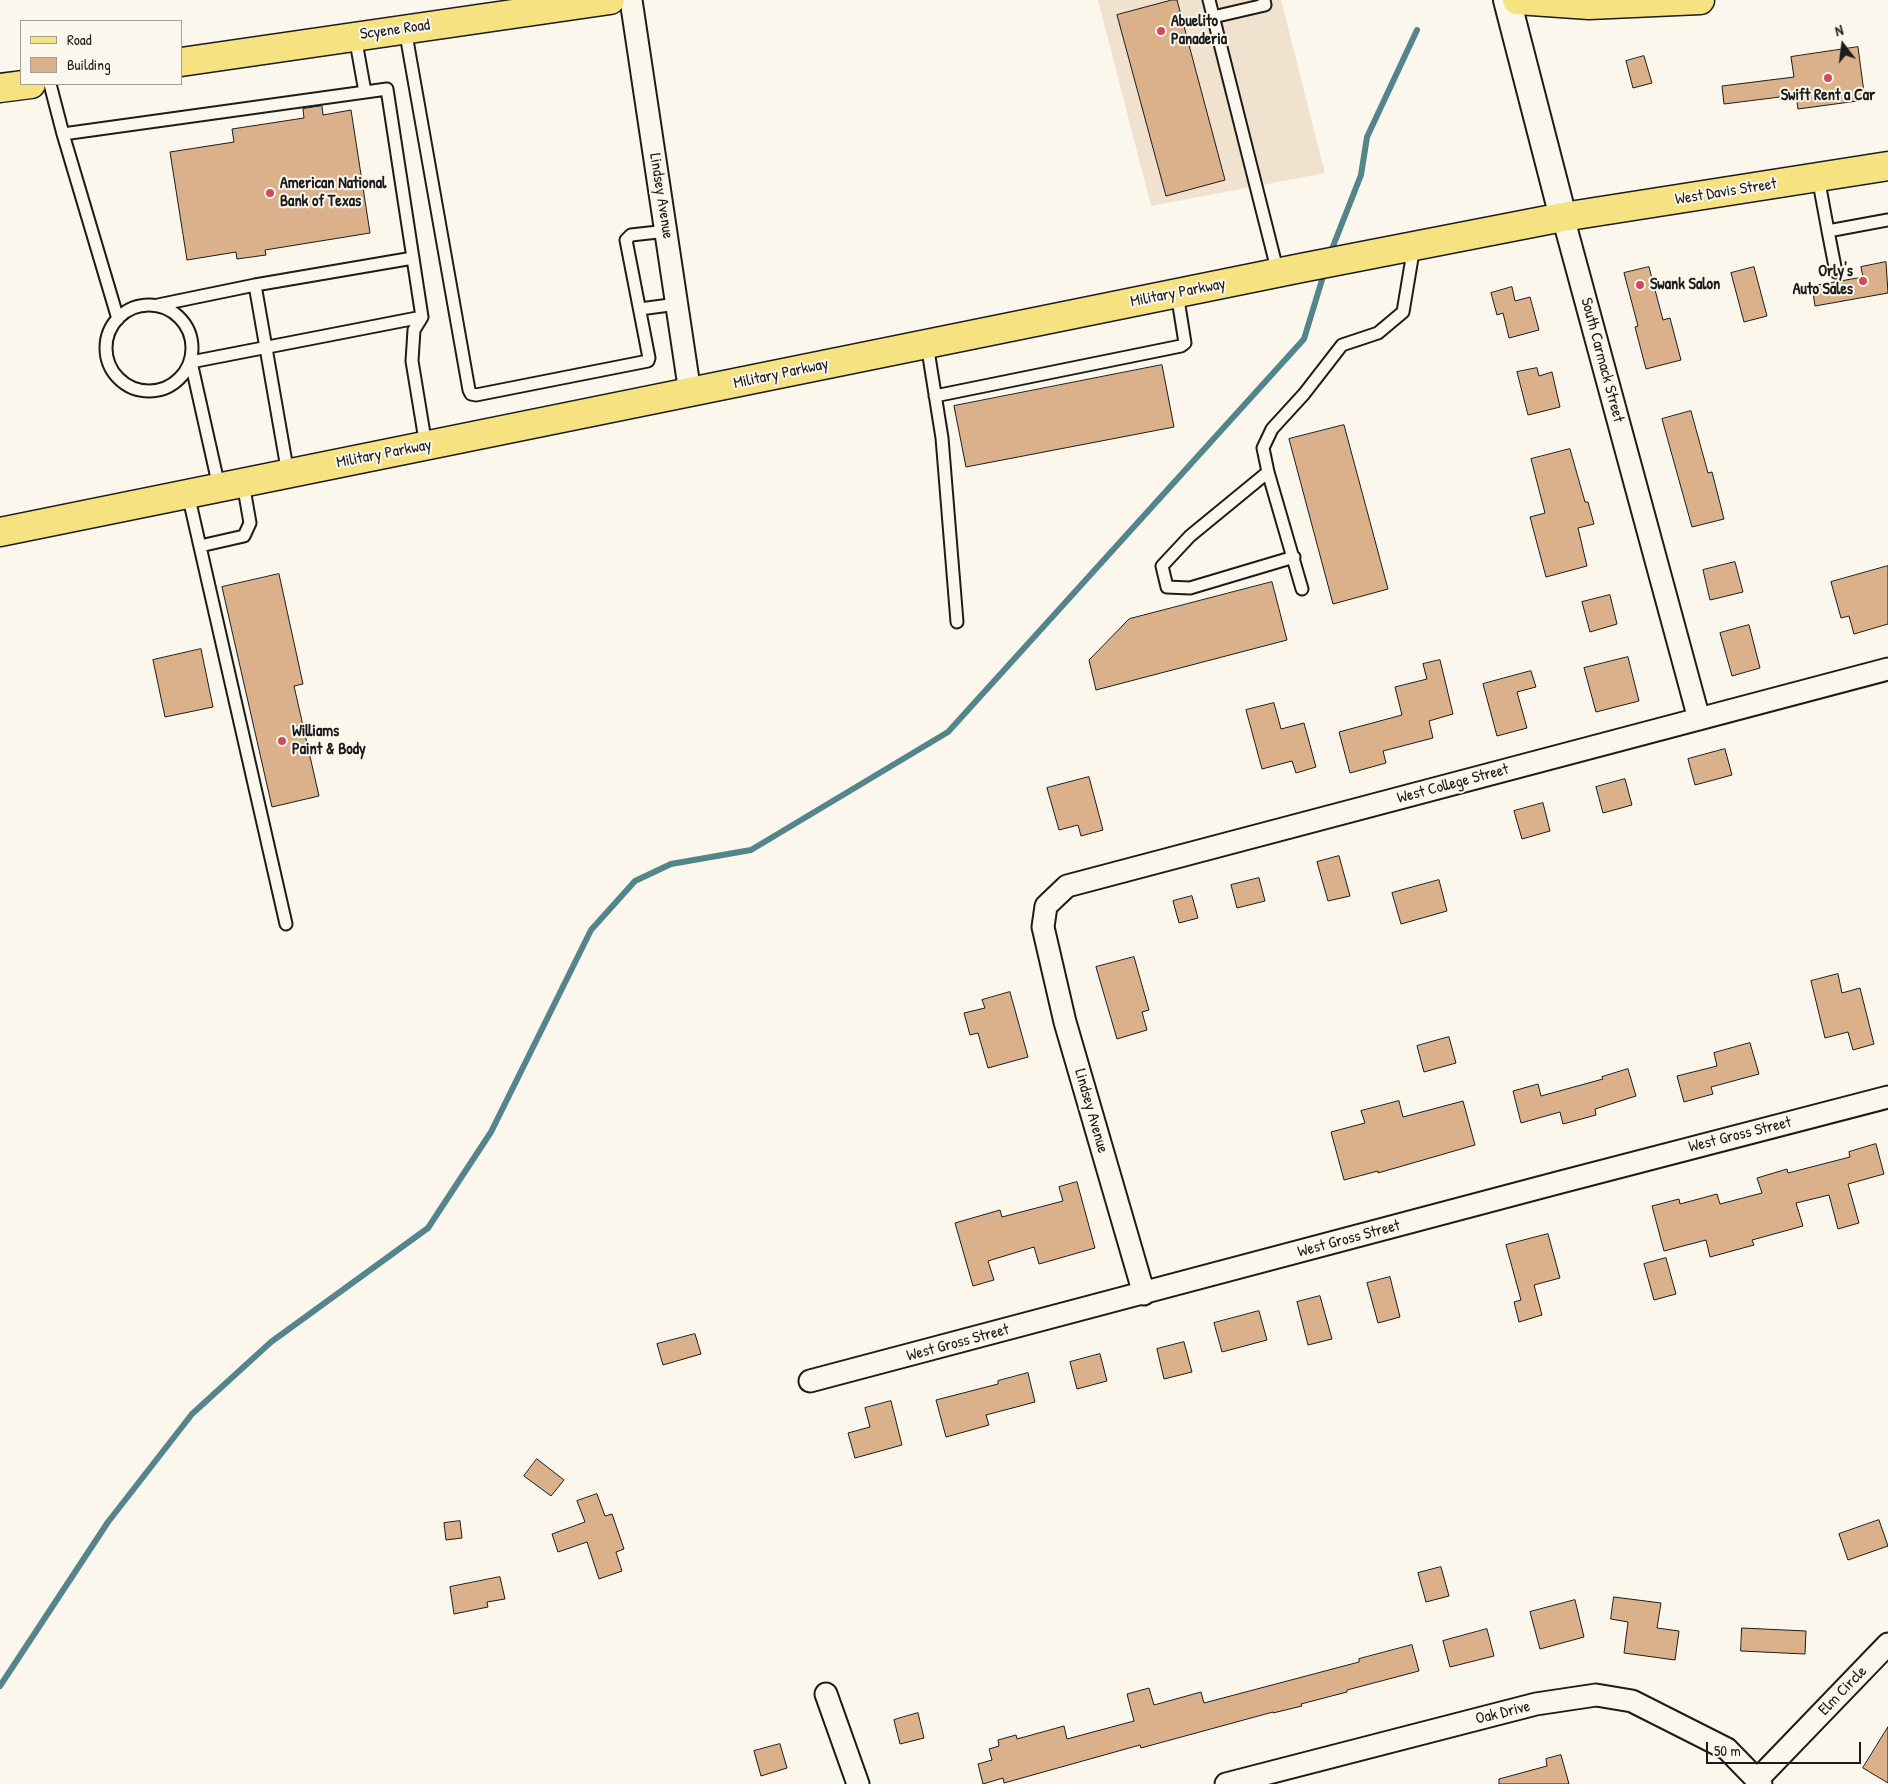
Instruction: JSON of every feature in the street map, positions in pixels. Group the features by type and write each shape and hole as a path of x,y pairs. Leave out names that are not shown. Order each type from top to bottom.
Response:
{"main road":[{"name":"Scyene Road","path":"182,62 610,0"},
{"path":"1517,0 1589,5 1700,0"},
{"path":"0,88 24,85"},
{"name":"West Davis Street","path":"1563,217 1888,166"},
{"name":"Military Parkway","path":"0,532 1176,293 1563,217"}],"street":[{"name":"Lindsey Avenue","path":"631,0 690,393"},
{"name":"South Carmack Street","path":"1507,0 1563,217 1699,719"},
{"name":"West College Street","path":"1043,928 1046,906 1067,886 1888,670"},
{"name":"Lindsey Avenue","path":"1043,928 1065,1022 1144,1294"},
{"name":"West Gross Street","path":"810,1381 1144,1294 1621,1165 1888,1097"},
{"name":"Elm Circle","path":"1759,1782 1888,1644"},
{"path":"826,1694 858,1784"},
{"name":"Oak Drive","path":"1226,1784 1536,1704 1596,1695 1632,1701 1727,1749 1759,1782"}],"lane":[{"path":"1209,0 1289,271"},
{"path":"1213,17 1265,5 1264,0"},
{"path":"405,29 471,394 644,363 649,358 626,240 631,235 667,230"},
{"path":"355,36 365,92"},
{"path":"50,85 118,318"},
{"path":"63,134 387,89 422,317 414,330 412,360 426,446"},
{"path":"1818,177 1836,272"},
{"path":"1828,231 1888,220"},
{"path":"1302,589 1268,472 1263,448 1272,429 1304,394 1342,345 1378,333 1403,312 1414,246"},
{"path":"156,306 170,310 182,320 190,332 193,347 191,362 183,375 172,385 158,390 144,391 130,386 119,378 111,368 107,355 106,342 111,329 118,318 129,310 141,306 156,306 256,285 412,258"},
{"path":"256,285 288,474"},
{"path":"935,396 1181,346 1185,343 1176,293"},
{"path":"640,309 678,304"},
{"path":"191,362 422,317"},
{"path":"927,344 942,438 957,622"},
{"path":"191,362 231,485 250,523 244,536 200,546"},
{"path":"1268,472 1190,536 1162,566 1167,587 1190,588 1294,557"},
{"path":"188,494 286,924"}],"shaded area":[{"path":"1098,0 1281,0 1325,173 1151,206"}],"building":[{"path":"1177,0 1225,180 1166,196 1117,15"},
{"name":"Swift Rent a Car","path":"1858,47 1865,100 1798,109 1796,95 1724,104 1722,86 1794,77 1791,57"},
{"path":"1644,56 1652,83 1633,88 1626,61"},
{"name":"American National Bank of Texas","path":"322,106 323,115 351,110 370,233 265,250 266,255 237,259 236,252 187,260 170,152 234,142 232,129 304,118 303,109"},
{"name":"Orly's Auto Sales","path":"1886,262 1888,293 1815,306 1812,286 1863,277 1861,267"},
{"path":"1649,267 1663,320 1670,318 1681,360 1646,369 1635,327 1638,326 1624,273"},
{"path":"1754,267 1767,316 1744,322 1731,273"},
{"path":"1512,287 1515,301 1530,297 1539,330 1509,338 1503,313 1497,315 1491,293"},
{"path":"1162,365 1174,427 966,467 954,406"},
{"path":"1537,368 1539,376 1552,372 1560,407 1528,415 1517,372"},
{"path":"1691,411 1708,473 1712,472 1724,519 1692,527 1662,419"},
{"path":"1344,425 1388,589 1333,604 1289,439"},
{"path":"1570,449 1585,502 1588,502 1594,524 1578,528 1587,566 1546,577 1530,517 1545,513 1531,459"},
{"path":"1735,562 1743,592 1710,600 1703,570"},
{"path":"1888,566 1888,624 1854,634 1849,616 1841,618 1831,582"},
{"name":"Williams Paint & Body","path":"279,574 303,684 294,686 319,796 272,807 222,587"},
{"path":"1272,582 1287,640 1096,690 1089,660 1129,619"},
{"path":"1610,595 1617,624 1590,632 1582,602"},
{"path":"1749,625 1760,668 1732,676 1720,633"},
{"path":"201,649 213,707 165,717 153,660"},
{"path":"1628,657 1639,701 1596,712 1584,668"},
{"path":"1440,660 1453,714 1429,721 1433,738 1383,751 1386,763 1350,773 1339,732 1402,715 1395,687 1427,679 1423,664"},
{"path":"1531,671 1536,687 1517,692 1527,728 1497,736 1483,684"},
{"path":"1274,703 1281,729 1304,723 1316,767 1296,773 1292,761 1262,769 1246,710"},
{"path":"1725,749 1732,775 1695,785 1688,759"},
{"path":"1089,777 1103,830 1081,836 1078,825 1059,830 1047,788"},
{"path":"1625,779 1632,805 1603,813 1596,787"},
{"path":"1543,803 1550,831 1522,839 1514,811"},
{"path":"1339,856 1350,896 1328,901 1317,862"},
{"path":"1259,878 1265,901 1237,908 1231,885"},
{"path":"1439,880 1447,911 1401,924 1392,893"},
{"path":"1192,896 1198,918 1179,923 1173,901"},
{"path":"1134,957 1149,1010 1142,1012 1147,1030 1117,1039 1096,967"},
{"path":"1838,974 1842,993 1860,988 1874,1044 1853,1050 1848,1032 1825,1038 1811,981"},
{"path":"1010,992 1028,1057 988,1068 978,1033 970,1035 964,1013 985,1008 982,1000"},
{"path":"1449,1037 1456,1063 1424,1072 1417,1046"},
{"path":"1750,1043 1759,1074 1711,1087 1713,1094 1684,1102 1677,1076 1717,1066 1714,1053"},
{"path":"1628,1069 1636,1096 1595,1109 1596,1115 1563,1124 1560,1112 1521,1123 1513,1091 1538,1084 1541,1096 1603,1079 1602,1077"},
{"path":"1399,1101 1403,1117 1463,1101 1475,1145 1378,1173 1378,1171 1344,1180 1331,1132 1365,1123 1361,1111"},
{"path":"1876,1144 1884,1174 1848,1184 1859,1223 1838,1229 1829,1195 1796,1203 1803,1226 1752,1240 1754,1245 1710,1257 1706,1240 1664,1251 1652,1206 1679,1199 1680,1204 1717,1194 1720,1204 1762,1193 1757,1178 1787,1169 1788,1173 1850,1157 1849,1152"},
{"path":"1077,1182 1095,1248 1039,1264 1034,1247 988,1261 994,1280 973,1286 955,1223 1000,1210 1002,1217 1063,1201 1059,1187"},
{"path":"1548,1234 1560,1278 1534,1285 1542,1315 1519,1322 1514,1302 1521,1300 1506,1245"},
{"path":"1666,1258 1676,1294 1654,1300 1644,1264"},
{"path":"1390,1277 1400,1317 1378,1323 1367,1283"},
{"path":"1320,1296 1332,1339 1308,1345 1297,1302"},
{"path":"1259,1311 1267,1340 1222,1352 1214,1323"},
{"path":"695,1334 701,1354 663,1365 657,1344"},
{"path":"1184,1342 1192,1372 1164,1379 1157,1349"},
{"path":"1100,1354 1107,1381 1077,1389 1070,1362"},
{"path":"1028,1373 1035,1402 986,1415 989,1425 946,1437 936,1400 998,1384 998,1381"},
{"path":"891,1401 902,1445 855,1458 848,1433 870,1427 865,1408"},
{"path":"537,1459 564,1480 551,1496 524,1476"},
{"path":"597,1494 605,1516 612,1514 624,1549 616,1552 622,1571 599,1579 587,1542 558,1552 552,1534 585,1522 577,1501"},
{"path":"1879,1520 1888,1546 1848,1560 1839,1534"},
{"path":"460,1521 462,1538 446,1540 444,1523"},
{"path":"1441,1567 1449,1596 1426,1602 1418,1573"},
{"path":"500,1577 505,1599 487,1602 488,1607 454,1614 450,1587"},
{"path":"1614,1597 1661,1603 1657,1628 1679,1631 1675,1660 1624,1653 1628,1622 1611,1619"},
{"path":"1575,1600 1584,1637 1540,1649 1530,1612"},
{"path":"1742,1628 1806,1631 1805,1654 1741,1651"},
{"path":"1487,1629 1494,1656 1450,1667 1443,1641"},
{"path":"1412,1645 1419,1671 1347,1690 1347,1692 1301,1704 1302,1706 1273,1712 1141,1748 1140,1745 1004,1783 1003,1778 983,1784 978,1764 992,1760 989,1749 999,1746 998,1740 1016,1735 1017,1739 1064,1726 1067,1739 1134,1721 1127,1694 1149,1688 1154,1705 1201,1692 1204,1703 1359,1662 1359,1659"},
{"path":"918,1713 924,1738 900,1744 894,1720"},
{"path":"1888,1727 1888,1783 1863,1768"},
{"path":"780,1744 787,1768 761,1776 754,1751"},
{"path":"1561,1755 1569,1784 1499,1784 1499,1779 1547,1766 1546,1759"}],"waterway":[{"path":"1330,254 1361,175 1367,137 1417,30"},
{"path":"0,1686 108,1522 192,1414 271,1342 428,1228 491,1132 591,930 635,881 671,864 751,850 948,732 1304,339 1325,270"}],"place":[{"name":"Abuelito Panaderia","path":"1161,31"},
{"name":"Swift Rent a Car","path":"1828,78"},
{"name":"American National Bank of Texas","path":"270,193"},
{"name":"Orly's Auto Sales","path":"1863,281"},
{"name":"Swank Salon","path":"1640,285"},
{"name":"Williams Paint & Body","path":"282,741"}]}
